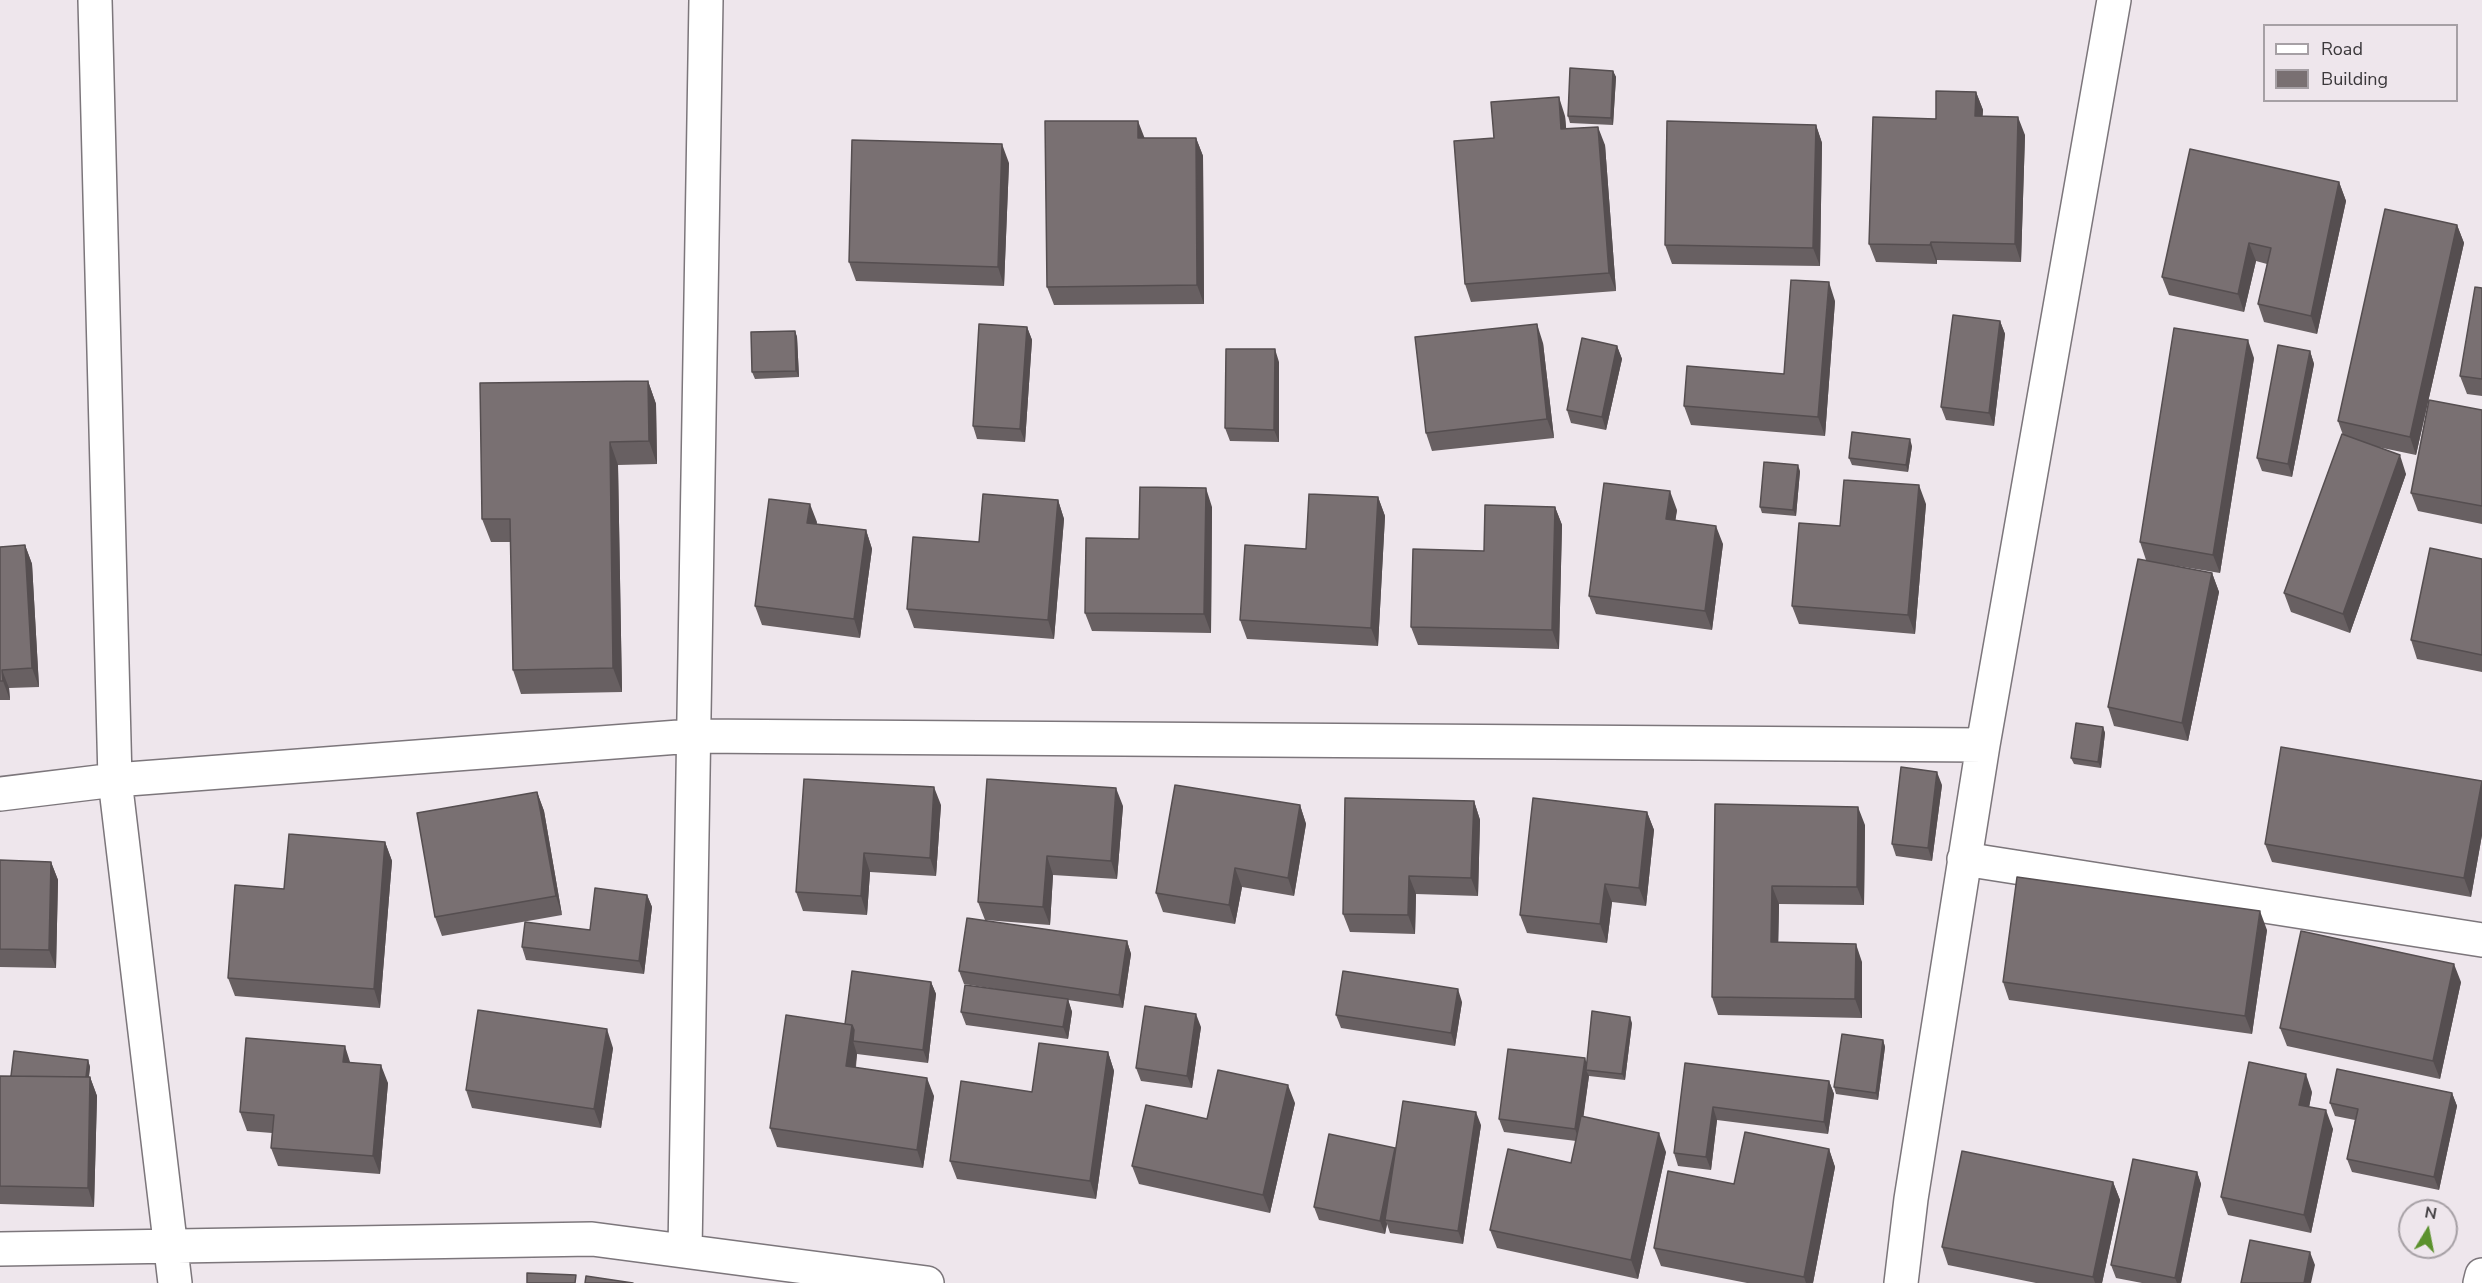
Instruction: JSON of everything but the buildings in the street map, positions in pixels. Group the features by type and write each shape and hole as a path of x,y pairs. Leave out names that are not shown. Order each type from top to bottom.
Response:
{"street":[{"path":"95,0 115,780 175,1283"},
{"path":"685,1251 706,0"},
{"path":"1900,1283 1911,1199 1983,745 2114,0"},
{"path":"0,794 115,780 692,736 1983,745"},
{"path":"1964,859 2482,940"},
{"path":"0,1249 592,1239 927,1283"},
{"path":"2481,1283 2482,1275"}]}
